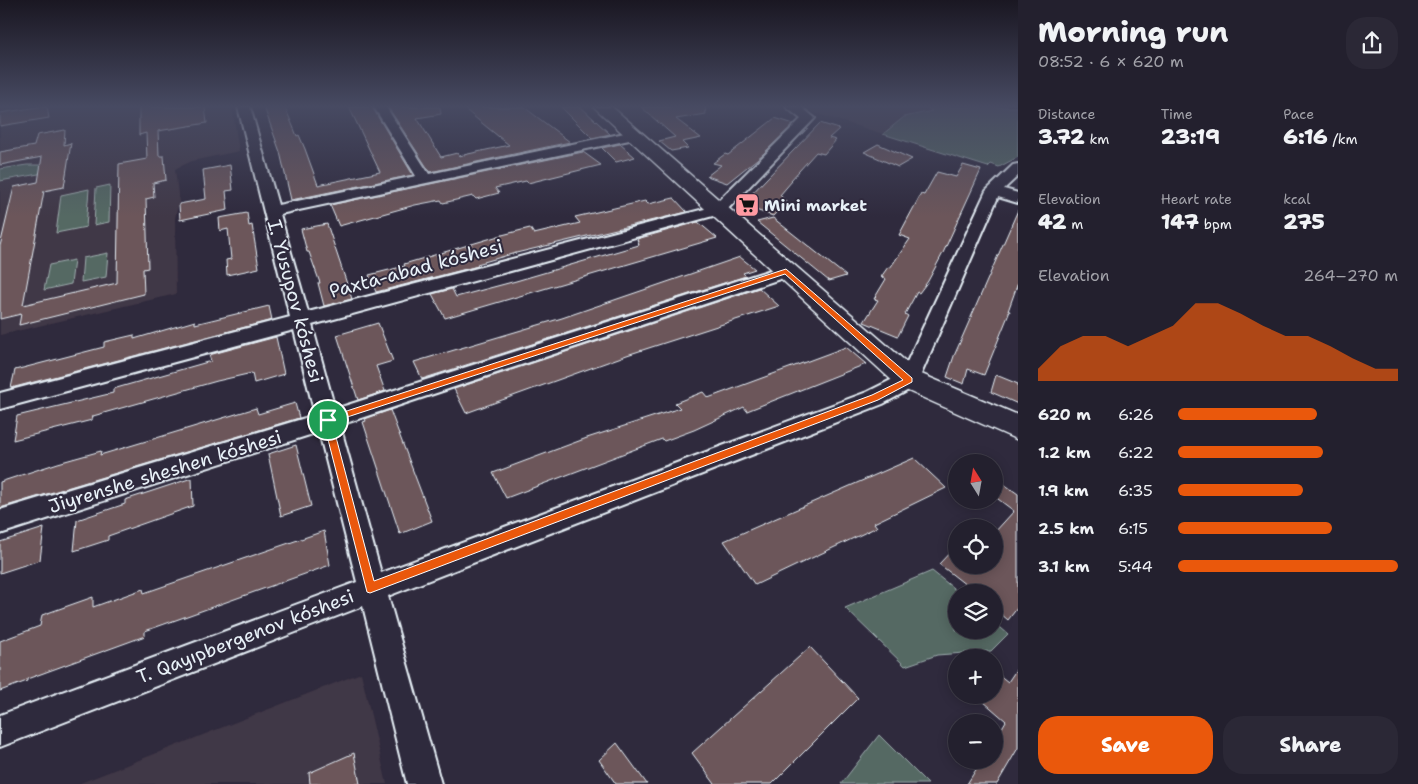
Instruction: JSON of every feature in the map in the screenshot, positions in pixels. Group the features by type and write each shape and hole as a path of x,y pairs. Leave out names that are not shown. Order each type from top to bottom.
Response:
{"main road":[{"path":"644,144 909,380 1018,428"}],"street":[{"name":"I. Yusupov kóshesi","path":"254,144 302,320 370,588 424,784"},
{"path":"403,144 425,179"},
{"path":"272,211 593,144"},
{"path":"718,210 784,144"},
{"path":"909,380 993,190 1018,168"},
{"path":"993,190 1018,198"},
{"name":"Paxta-abad kóshesi","path":"0,401 718,210"},
{"name":"Jiyrenshe sheshen kóshesi","path":"0,522 328,420 786,271"},
{"name":"T. Qayıpbergenov kóshesi","path":"0,731 370,588 875,398 909,380"}],"shaded area":[{"path":"0,144 238,144 239,151 192,161 175,169 179,202 175,218 176,294 0,335"},
{"path":"361,673 387,784 78,784"}],"green space":[{"path":"914,144 1018,144 1018,157 999,167 991,164 988,167"},
{"path":"27,165 54,165 55,171 0,181 0,169"},
{"path":"110,185 109,222 94,225 96,188"},
{"path":"89,189 86,227 56,233 61,195"},
{"path":"108,253 106,277 81,282 83,258"},
{"path":"74,260 71,284 44,290 49,265"},
{"path":"932,571 948,584 948,639 1003,639 993,649 948,649 948,654 937,655 905,666 845,608"},
{"path":"1003,630 1008,634 1003,639"},
{"path":"879,735 928,784 841,784"}],"building":[{"path":"35,144 71,144 64,187 44,191 23,305 117,283 119,164 147,159 146,144 159,144 159,156 164,156 166,180 153,183 154,197 146,199 148,268 143,269 144,294 19,325 21,314 0,319 0,246 14,187 38,182 42,157 0,165 0,152 34,146"},
{"path":"277,144 303,144 318,185 380,172 366,144 394,144 413,175 291,200"},
{"path":"412,144 433,144 441,157 457,153 459,156 509,145 507,144 563,144 430,172"},
{"path":"620,144 635,157 616,162 602,148"},
{"path":"662,144 684,144 688,148 671,151"},
{"path":"742,144 774,144 727,183 707,176 721,165 713,163 725,154 728,155"},
{"path":"800,144 833,144 824,154 816,152 791,180 780,195 786,202 773,216 741,205"},
{"path":"878,144 912,159 898,167 864,152"},
{"path":"583,152 601,165 528,183 526,181 495,188 499,193 476,199 473,196 443,203 441,200 415,205 339,226 330,205"},
{"path":"230,165 233,190 226,191 228,210 180,220 179,204 206,199 203,170"},
{"path":"963,165 981,170 943,253 928,281 919,293 917,292 905,314 908,316 898,336 864,322 878,300 874,299 886,279 881,277 888,267 890,268 910,239 899,235 921,194 924,195 937,172 956,177"},
{"path":"674,198 687,212 512,254 477,264 478,266 376,292 369,275 405,266 404,264 502,235 530,228 534,234 580,223 575,217 645,201 648,204"},
{"path":"1018,210 1018,283 1008,311 1010,311 984,375 968,369 964,384 947,377 954,356"},
{"path":"247,213 249,226 252,225 259,268 227,275 226,260 231,259 228,229 220,231 219,218"},
{"path":"773,218 846,276 829,281 757,222"},
{"path":"698,222 717,238 445,318 432,294 452,289 456,297 516,281 639,245 637,239"},
{"path":"327,224 352,299 324,306 318,283 320,283 309,252 307,252 301,229"},
{"path":"740,257 755,269 743,273 746,276 422,379 414,362 562,318"},
{"path":"759,288 779,306 627,355 466,413 454,389"},
{"path":"269,306 272,320 11,388 15,370 104,347 104,342 134,335 134,339 195,321 195,324"},
{"path":"378,323 393,361 376,366 385,391 358,400 337,335"},
{"path":"276,337 284,374 254,383 252,373 217,381 93,416 92,420 13,440 17,416 113,393 113,389 211,361 209,355"},
{"path":"846,347 866,364 747,411 744,407 694,430 664,441 662,439 506,498 493,473 587,438 680,408 675,403 703,392 708,398"},
{"path":"996,375 1018,384 1018,404 991,392"},
{"path":"295,403 299,418 0,508 0,482 58,463 101,451 100,455 256,408 258,414"},
{"path":"390,410 432,521 400,534 363,422 366,421 365,419"},
{"path":"296,445 311,506 281,516 268,454"},
{"path":"914,458 946,488 874,523 877,527 755,585 724,541"},
{"path":"192,478 193,506 108,536 108,540 74,551 77,520 125,504 125,500"},
{"path":"1003,483 1018,494 1018,607 1008,620 1003,616 1003,584 965,584 952,574 1003,574 1003,523 1014,511 1003,503"},
{"path":"44,528 40,560 0,573 0,542"},
{"path":"324,531 330,565 145,631 145,636 27,679 27,681 0,691 0,641 40,626 42,615 93,597 93,607 143,589 144,593"},
{"path":"948,554 948,571 939,564"},
{"path":"810,647 858,698 772,784 715,784 692,753"},
{"path":"1018,667 1018,748 997,784 967,784 976,769 1003,769 1003,726 1006,721 1003,718 1003,714 998,714 986,704 1003,704 1003,678 1008,682"},
{"path":"617,743 647,784 616,784 599,760"},
{"path":"354,753 360,784 310,784 309,773"}],"place":[{"name":"Mini market","path":"747,205"}],"route":[{"path":"786,271 909,380 875,398 370,588 328,420 786,271"}]}
